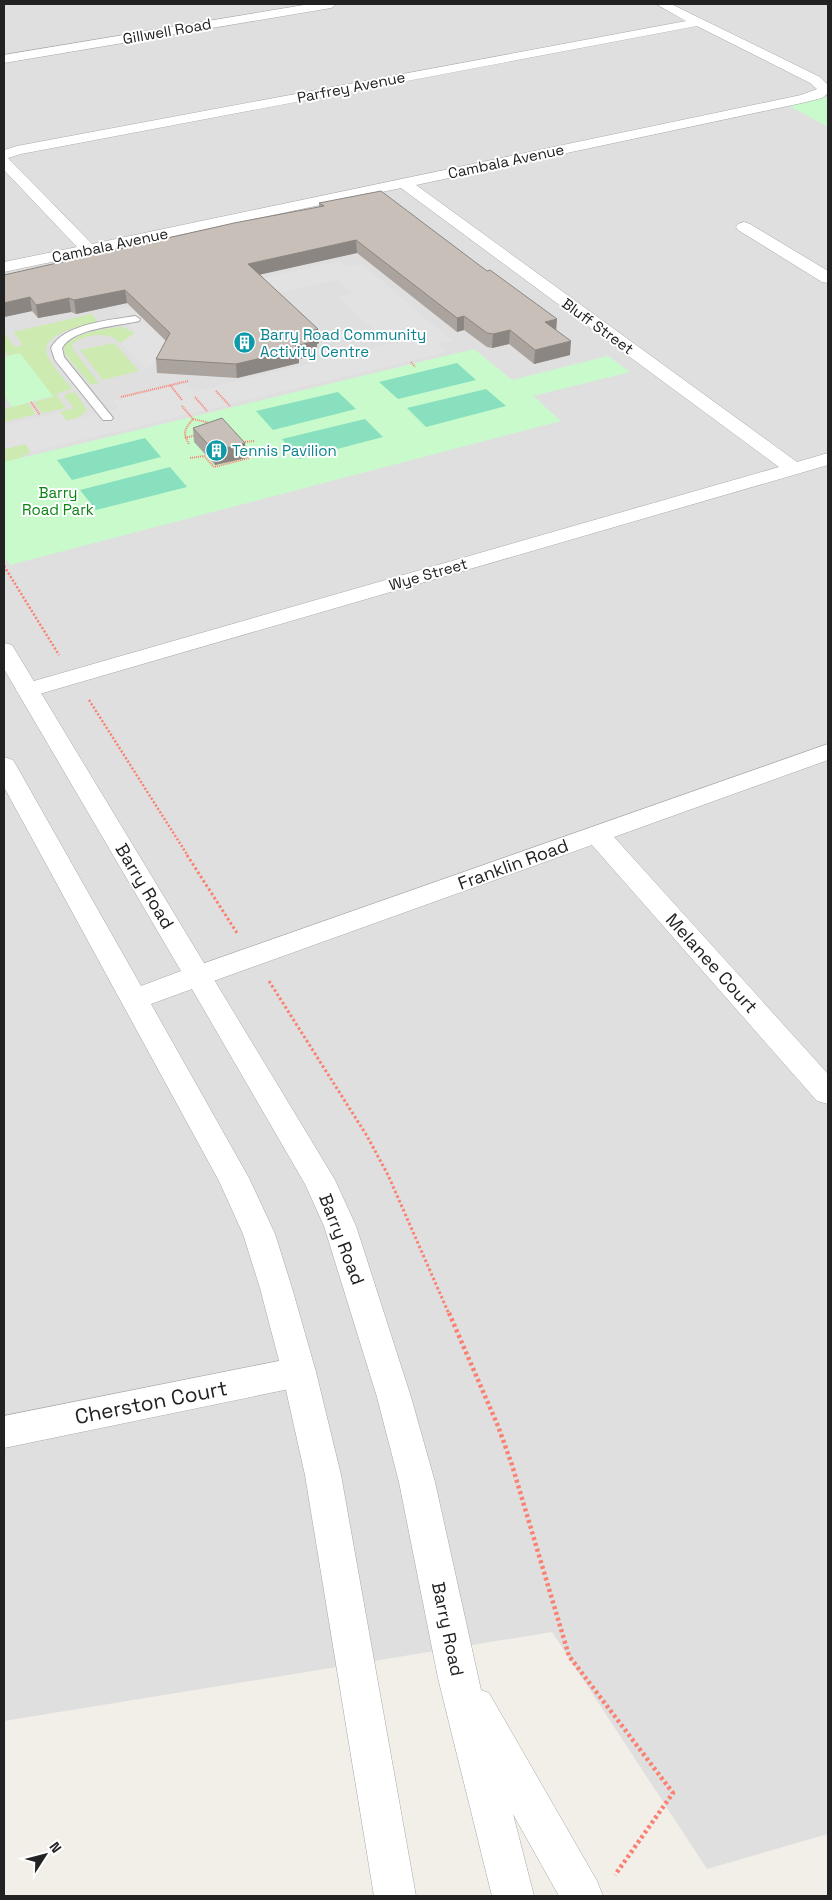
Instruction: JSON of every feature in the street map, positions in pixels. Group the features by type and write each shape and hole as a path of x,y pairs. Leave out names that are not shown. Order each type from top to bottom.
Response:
{"street":[{"name":"Gillwell Road","path":"4,59 331,4"},
{"name":"Cambala Avenue","path":"4,267 802,99 817,95 825,90 815,80 662,4"},
{"name":"Parfrey Avenue","path":"4,155 37,147 699,22"},
{"path":"4,162 88,249"},
{"name":"Bluff Street","path":"404,182 793,468"},
{"path":"744,227 828,278"},
{"name":"Wye Street","path":"28,690 828,459"},
{"name":"Barry Road","path":"4,650 315,1172 340,1226 394,1397 417,1482 458,1678 513,1896"},
{"name":"Franklin Road","path":"133,1000 828,752"},
{"path":"4,766 233,1178 260,1234 299,1372 323,1475 395,1896"},
{"name":"Melanee Court","path":"596,834 828,1093"},
{"name":"Cherston Court","path":"4,1432 299,1372"},
{"path":"458,1678 582,1896"}],"lane":[{"path":"106,418 59,358 56,351 57,345 62,339 81,331 135,318"}],"path":[{"path":"411,362 415,366"},
{"path":"120,397 188,381"},
{"path":"170,385 182,400"},
{"path":"216,392 230,406"},
{"path":"195,397 208,411"},
{"path":"31,402 40,415"},
{"path":"182,406 194,419 215,425"},
{"path":"189,444 185,438 184,430 194,419"},
{"path":"185,438 201,435"},
{"path":"243,442 256,441"},
{"path":"190,458 204,456 214,467 249,458 238,446"}],"shaded area":[{"path":"4,4 828,4 828,1834 707,1869 552,1632 4,1721"},
{"path":"341,261 348,267 362,264 452,341 438,344 446,352 31,452 25,444 4,449 4,425 60,412 67,421 119,408 113,401 122,398 186,384 193,392 406,340 399,334 383,338 338,297 353,293 337,280 150,321 176,352 145,369 121,343 135,333 114,310"}],"green space":[{"path":"828,97 828,127 788,105"},
{"path":"92,314 98,322 65,331 50,341 47,347 47,354 58,372 72,389 56,394 66,408 42,413 34,402 53,397 20,354 8,356 4,348 4,333 15,347 23,345 13,332"},
{"path":"123,327 135,333 121,343 104,335 97,335 73,343 72,348 99,383 91,385 64,353 65,345 78,337 92,332"},
{"path":"114,343 139,371 103,380 80,350"},
{"name":"Barry Road Park","path":"474,349 512,380 608,356 630,372 533,396 561,421 10,565 4,556 4,462"},
{"path":"20,353 53,396 12,407 4,395 4,357"},
{"path":"457,363 476,380 398,399 379,382"},
{"path":"486,389 506,406 426,427 407,408"},
{"path":"75,392 87,410 79,417 66,421 60,412 74,408 63,395"},
{"path":"338,392 356,409 273,430 256,411"},
{"path":"28,403 36,414 4,422 4,409"},
{"path":"365,419 383,437 299,459 282,439"},
{"path":"145,438 161,457 72,480 57,460"},
{"path":"25,444 31,452 4,466 4,449"},
{"path":"170,467 187,487 96,510 80,490"}],"building":[{"path":"381,191 487,271 490,270 557,319 545,322 571,341 535,350 510,330 493,334 487,333 464,316 457,318 356,240 248,264 318,329 307,332 316,341 295,346 299,349 236,364 156,359 170,333 125,290 36,305 30,297 4,303 4,275 234,223 324,206 319,203"},
{"path":"222,418 245,443 214,451 193,428"}],"place":[{"name":"Barry Road Community Activity Centre","path":"244,343"},
{"name":"Tennis Pavilion","path":"216,450"}]}
